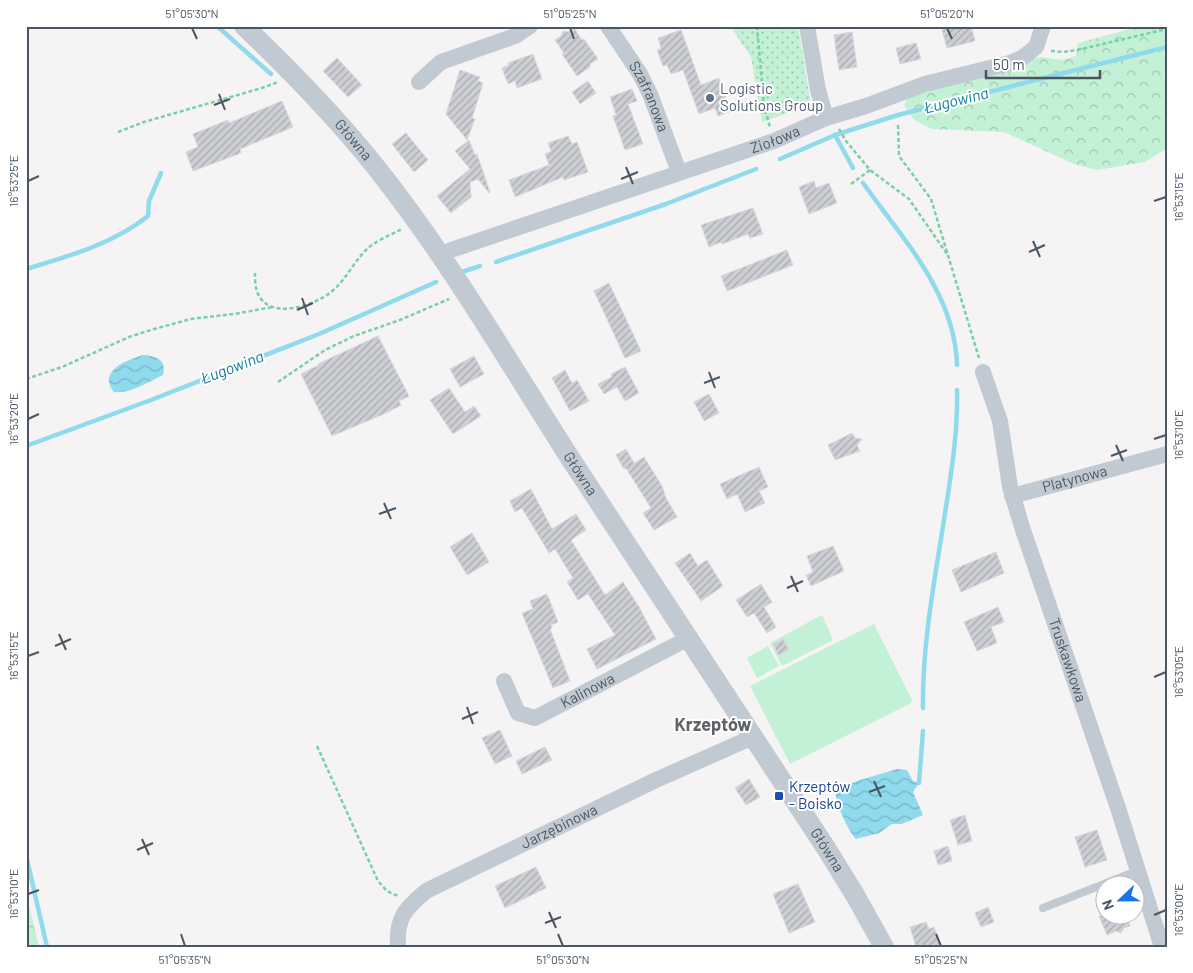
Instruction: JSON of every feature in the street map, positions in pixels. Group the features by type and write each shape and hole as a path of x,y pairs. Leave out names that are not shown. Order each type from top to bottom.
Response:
{"street":[{"name":"Główna","path":"244,26 291,72 358,145 441,256 826,848 884,947"},
{"path":"419,82 441,62 515,36 530,26"},
{"name":"Szafranowa","path":"608,26 640,74 650,94 679,172"},
{"path":"807,26 818,90 831,121"},
{"path":"1036,47 1043,26"},
{"name":"Ziołowa","path":"441,256 451,250 831,121 925,84 1010,63 1022,58 1036,47"},
{"name":"Truskawkowa","path":"983,372 1000,421 1012,496 1118,808 1162,947"},
{"name":"Platynowa","path":"1012,496 1167,454"},
{"name":"Kalinowa","path":"504,681 518,713 535,718 689,638"},
{"name":"Jarzębinowa","path":"398,947 397,934 400,919 407,907 426,891 656,780 753,736"}],"lane":[{"path":"1044,908 1137,871"}],"path":[{"path":"756,26 764,106 774,141"},
{"path":"1036,47 1045,51 1063,52 1167,29"},
{"path":"118,132 144,122 262,88 279,81 291,72"},
{"path":"831,121 870,170 909,199 948,256"},
{"path":"898,125 899,156 931,199 983,372"},
{"path":"851,184 870,170"},
{"path":"26,380 62,367 129,337 154,329 191,319 273,307 282,309 297,307 324,297 347,276 367,249 416,221"},
{"path":"255,273 259,296 273,307"},
{"path":"278,382 325,350 354,336 400,320 464,292"},
{"path":"317,746 378,881 387,891 413,901"}],"green space":[{"path":"730,26 798,26 811,105 762,122 751,57"},
{"path":"1141,26 1167,26 1167,148 1145,162 1097,170 1074,164 1004,132 932,129 914,120 904,105 907,98 1029,59 1041,57 1063,60 1076,56 1078,43"},
{"path":"822,615 833,640 782,666 770,643"},
{"path":"874,624 913,702 790,764 750,686"},
{"path":"768,646 779,666 757,678 747,658"},
{"path":"26,893 39,947 26,947"}],"water":[{"path":"143,355 153,356 162,362 164,366 163,375 133,389 114,392 110,385 109,378 111,372 122,363"},
{"path":"897,769 907,770 913,781 919,783 913,792 923,815 902,824 892,824 879,833 856,839 842,816 835,790"}],"building":[{"path":"958,26 971,26 975,41 947,48 942,30"},
{"path":"574,28 598,59 577,76 555,40 561,36 563,31 568,32"},
{"path":"681,30 701,85 719,78 731,111 718,116 715,108 699,114 683,70 671,74 667,65 663,66 657,50 661,48 658,38"},
{"path":"852,32 857,67 839,70 834,35"},
{"path":"916,43 921,59 900,64 896,48"},
{"path":"533,54 542,79 517,88 515,81 508,84 502,68 509,65 508,63"},
{"path":"337,58 362,85 348,97 323,71"},
{"path":"460,70 480,77 478,81 483,83 472,118 475,119 467,140 446,114"},
{"path":"588,81 596,93 580,104 572,92"},
{"path":"632,89 637,101 628,104 643,144 625,150 613,116 616,115 610,97"},
{"path":"282,101 293,127 240,149 241,153 193,171 186,152 198,147 193,134 228,120 229,123"},
{"path":"406,133 428,160 414,172 392,144"},
{"path":"568,136 572,144 577,142 588,172 564,180 563,177 515,197 509,180 549,165 545,154 551,151 548,143"},
{"path":"469,140 475,155 477,154 490,192 478,179 470,182 471,197 451,213 437,196 470,169 455,151"},
{"path":"814,181 816,188 829,183 837,203 809,214 799,187"},
{"path":"753,208 763,234 750,238 748,234 709,247 701,225"},
{"path":"787,250 793,265 727,291 721,276"},
{"path":"609,283 641,351 625,358 594,291"},
{"path":"378,336 409,396 399,401 401,405 386,413 332,436 301,374"},
{"path":"474,356 484,374 460,387 450,369"},
{"path":"625,367 639,393 625,401 617,387 604,394 598,384 612,377 611,374"},
{"path":"565,370 572,383 577,380 589,401 570,411 552,378"},
{"path":"449,388 465,412 474,406 481,416 453,434 430,400"},
{"path":"709,394 719,413 704,421 694,402"},
{"path":"852,433 855,438 862,439 857,445 860,451 835,460 828,445"},
{"path":"626,449 634,463 644,457 662,486 666,498 677,517 654,530 643,513 651,508 616,455"},
{"path":"759,467 768,487 759,491 765,503 745,512 737,494 727,499 720,484"},
{"path":"531,489 552,529 576,514 586,530 571,540 605,595 623,582 656,639 597,669 587,649 615,635 588,594 578,600 567,582 573,578 555,549 549,553 522,508 515,512 510,501"},
{"path":"472,533 489,562 467,575 450,547"},
{"path":"833,546 844,571 811,586 806,575 813,572 807,556"},
{"path":"996,552 1004,573 961,592 952,570"},
{"path":"690,553 698,566 707,560 723,586 701,601 675,563"},
{"path":"761,584 772,602 764,607 776,627 767,633 754,613 747,617 736,600"},
{"path":"547,594 558,622 551,625 552,628 550,629 570,681 553,688 522,613 533,609 530,601"},
{"path":"998,607 1004,622 991,627 997,643 977,651 964,622"},
{"path":"783,639 789,650 778,655 773,644"},
{"path":"500,730 512,756 495,764 482,738"},
{"path":"545,747 552,760 522,774 516,761"},
{"path":"749,779 760,797 746,805 735,788"},
{"path":"965,815 972,841 958,845 950,820"},
{"path":"1097,830 1107,860 1085,867 1075,837"},
{"path":"948,846 952,861 938,865 934,851"},
{"path":"536,867 546,888 505,908 495,886"},
{"path":"798,884 815,922 789,933 773,894"},
{"path":"988,907 994,922 981,927 975,913"},
{"path":"926,922 929,929 934,927 940,944 933,947 916,947 910,927"},
{"path":"1103,926 1130,926 1124,928 1121,933 1116,931 1107,935"}],"waterway":[{"path":"217,26 271,74"},
{"name":"Ługowina","path":"780,159 835,135 898,115 1167,47"},
{"path":"835,135 853,168"},
{"name":"Ługowina","path":"496,262 666,204 756,169"},
{"path":"26,269 90,248 134,226 148,216 149,201 161,173"},
{"path":"863,183 909,246 937,290 947,314 954,339 957,365"},
{"name":"Ługowina","path":"462,272 480,266"},
{"name":"Ługowina","path":"26,446 151,400 319,334 436,282"},
{"path":"923,708 927,632 956,434 957,390"},
{"path":"919,783 923,731"},
{"path":"26,855 47,947"}],"place":[{"name":"Logistic Solutions Group","path":"710,98"},
{"name":"Krzeptów - Boisko","path":"779,796"}],"district":[{"name":"Krzeptów","path":"713,725"}]}
